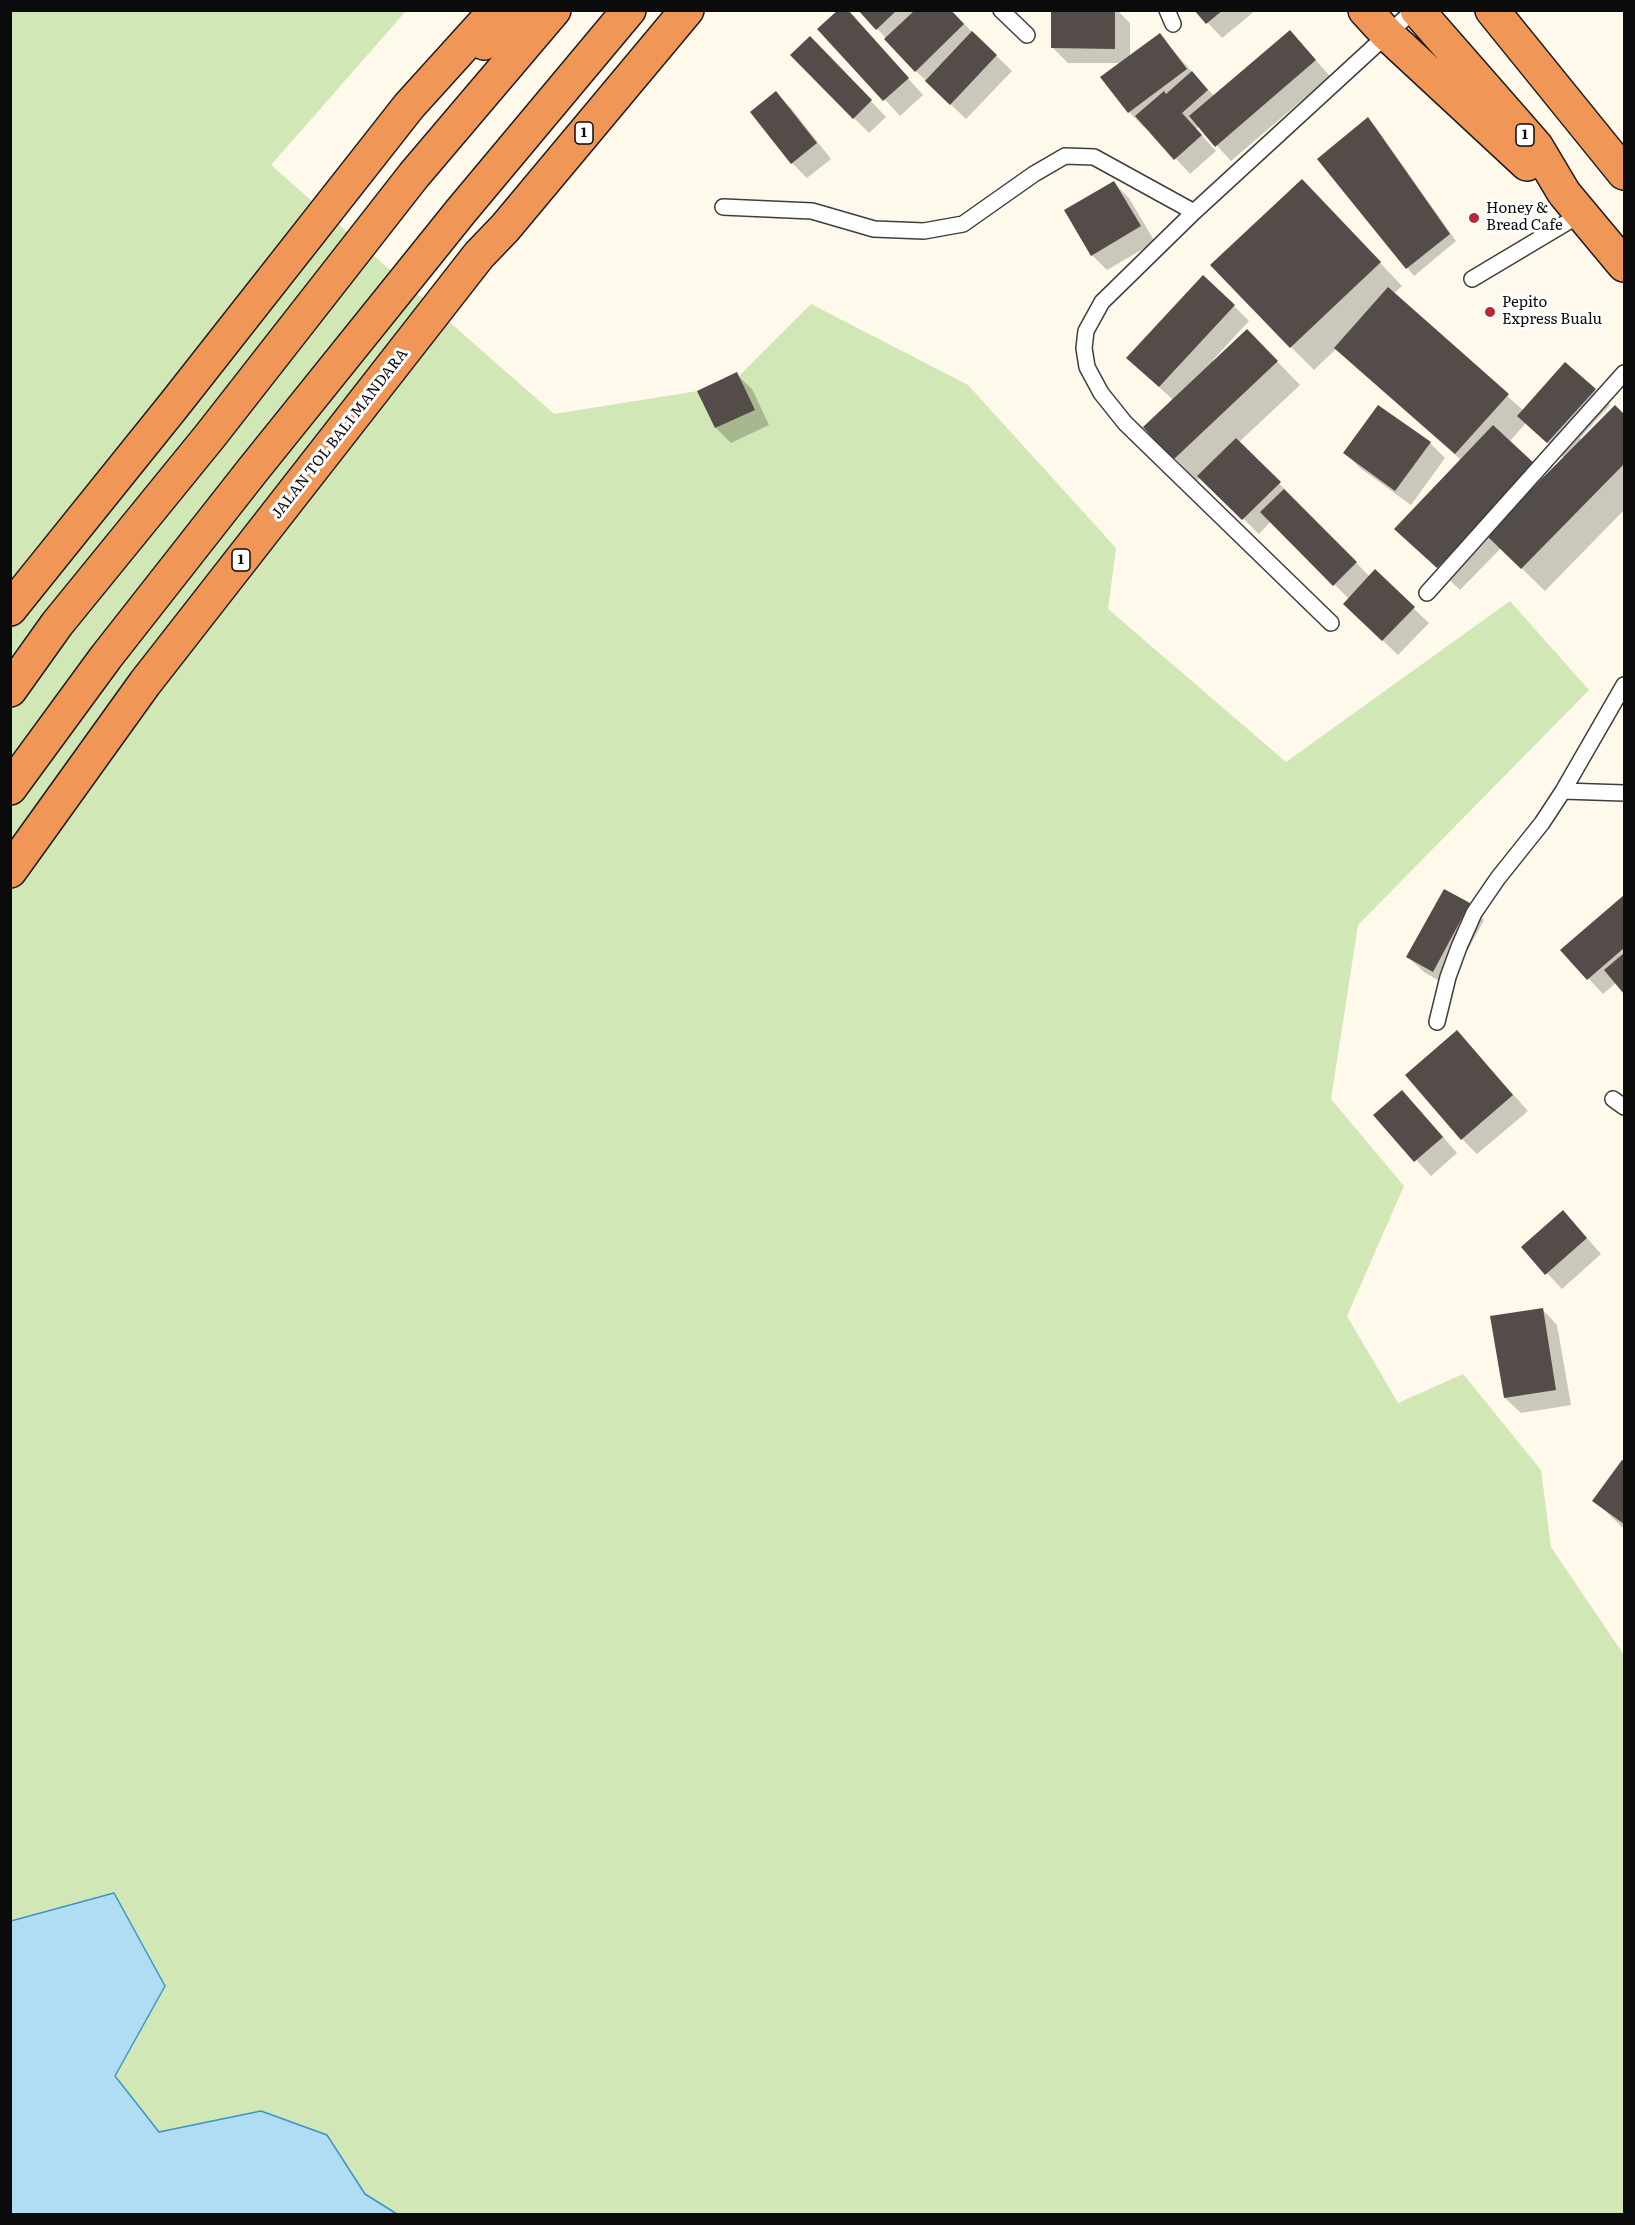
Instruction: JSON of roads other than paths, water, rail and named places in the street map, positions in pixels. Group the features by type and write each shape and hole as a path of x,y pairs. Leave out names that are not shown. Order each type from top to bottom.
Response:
{"highway":[{"path":"10,609 409,106 496,10"},
{"path":"409,106 522,10"},
{"path":"10,690 57,624 210,436 414,175 554,10"},
{"path":"10,788 106,657 252,471 461,211 629,10"},
{"name":"1","path":"505,228 643,10"},
{"name":"JALAN TOL BALI MANDARA","path":"10,871 145,683 479,255 505,228 687,10"},
{"name":"1","path":"1416,10 1536,146 1572,204 1624,265"},
{"path":"1492,10 1624,172"},
{"name":"1","path":"1376,22 1520,159 1572,204"}],"lane":[{"path":"1001,10 1027,35"},
{"path":"1330,623 1125,423 1101,393 1087,367 1084,348 1086,331 1102,302 1194,212 1376,22 1416,10"},
{"path":"723,207 812,211 874,228 924,231 963,224 1034,174 1065,156 1094,157 1194,212"},
{"path":"1472,279 1572,204"},
{"path":"1427,593 1624,373"},
{"path":"1437,1022 1448,977 1474,913 1498,878 1542,823 1624,685"},
{"path":"1563,791 1624,793"}],"water":[{"path":"114,1893 165,1986 115,2076 159,2132 261,2111 327,2135 365,2194 397,2214 11,2214 11,1921"}],"place":[{"name":"Honey & Bread Cafe","path":"1474,218"},
{"name":"Pepito Express Bualu","path":"1490,312"}]}
